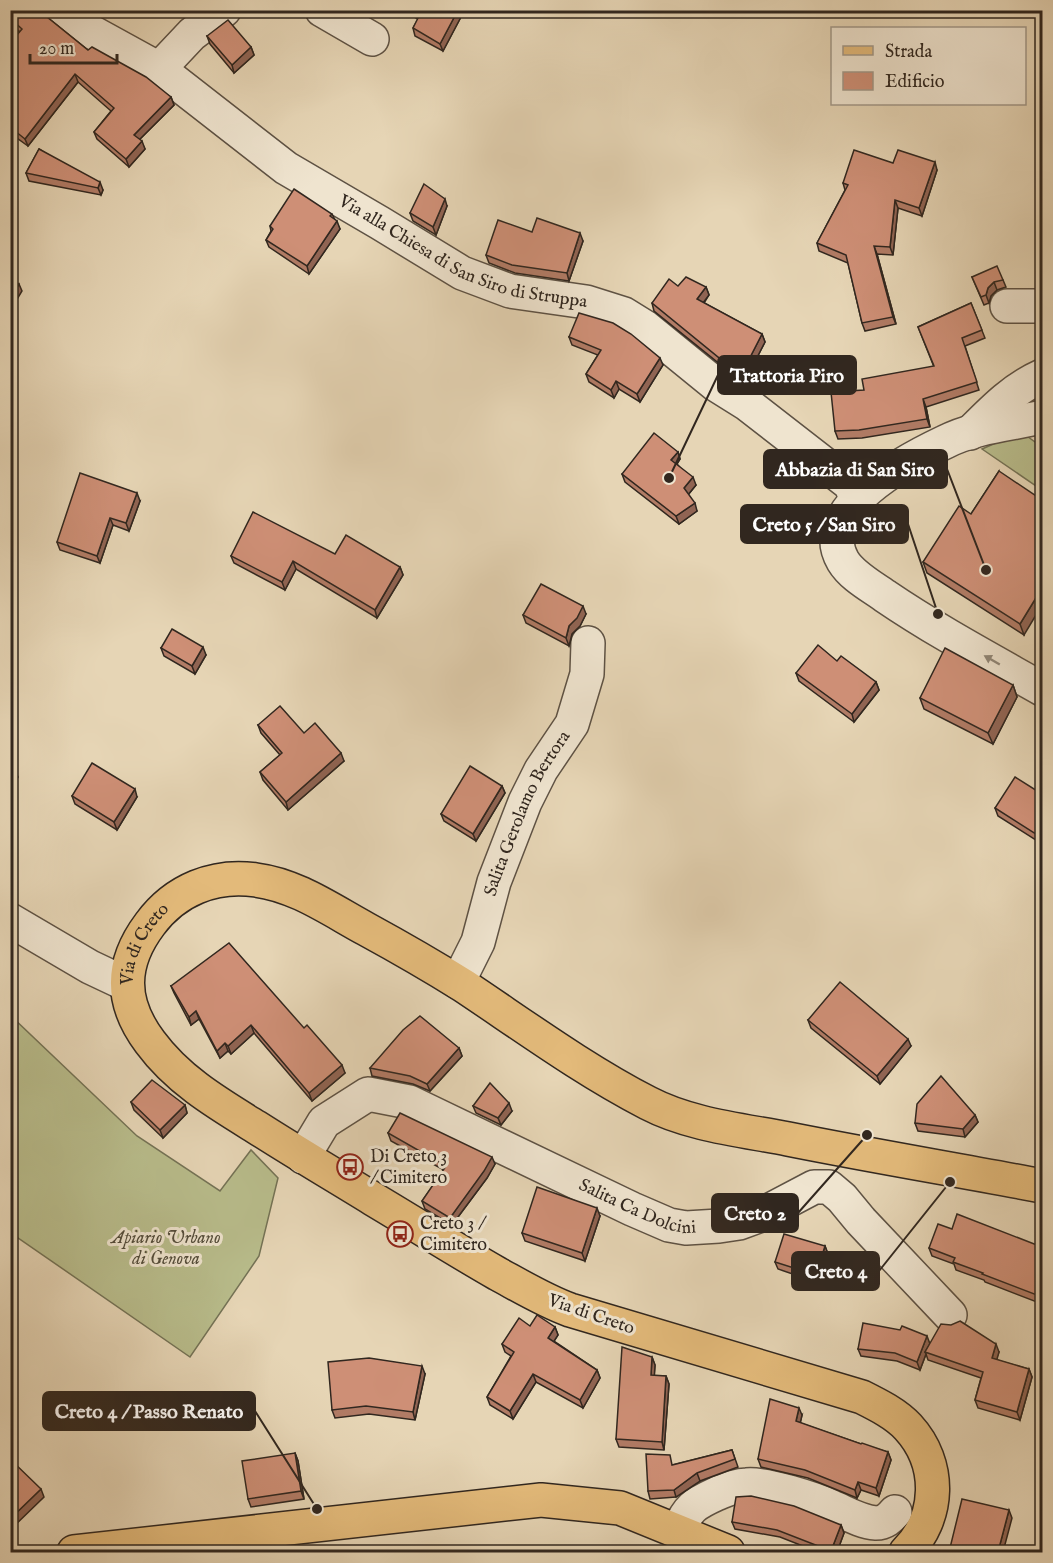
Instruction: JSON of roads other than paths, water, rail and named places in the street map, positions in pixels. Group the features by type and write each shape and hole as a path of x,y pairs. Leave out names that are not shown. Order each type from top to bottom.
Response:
{"main road":[{"name":"Via di Creto","path":"906,1552 925,1524 933,1500 933,1480 926,1454 908,1426 862,1397 547,1302 303,1157 199,1091 169,1065 148,1040 134,1015 126,984 129,964 136,944 166,904 199,884 228,879 255,880 288,888 321,904 458,982 608,1080 650,1104 676,1115 798,1141 1042,1186"},
{"path":"74,1552 541,1500 620,1508 728,1552"}],"street":[{"name":"Via alla Chiesa di San Siro di Struppa","path":"61,10 88,30 159,69 286,168 462,273 510,291 586,302 624,314 645,327 715,384 747,404 850,484 857,499"},
{"path":"159,69 192,34 224,10"},
{"path":"322,10 372,39"},
{"path":"1007,306 1042,306"},
{"path":"970,433 998,405 1024,384 1042,376"},
{"path":"1042,417 945,441 894,469 857,499 838,527 837,547 844,562 859,578 915,616 1042,689"},
{"name":"Salita Gerolamo Bertora","path":"458,982 478,942 494,882 525,802 541,770 572,724 587,674 588,644"},
{"path":"10,920 90,967 126,984"},
{"name":"Salita Ca Dolcini","path":"303,1157 324,1122 368,1094 408,1102 669,1225 686,1228 739,1223 777,1208 814,1187 829,1187 842,1197 861,1221 950,1316"},
{"path":"678,1531 686,1513 694,1506 731,1488 749,1484 829,1505 860,1520 877,1523 887,1520 895,1512"}],"place":[{"name":"Trattoria Piro","path":"669,478"},
{"name":"Abbazia di San Siro","path":"986,570"},
{"name":"Creto 5 / San Siro","path":"938,614"},
{"name":"Creto 2","path":"867,1135"},
{"name":"Di Creto 3 / Cimitero","path":"350,1167"},
{"name":"Creto 4","path":"950,1182"},
{"name":"Creto 3 / Cimitero","path":"400,1234"},
{"name":"Creto 4 / Passo Renato","path":"317,1509"}],"park label":[{"name":"Apiario Urbano di Genova","path":"166,1248"}]}
